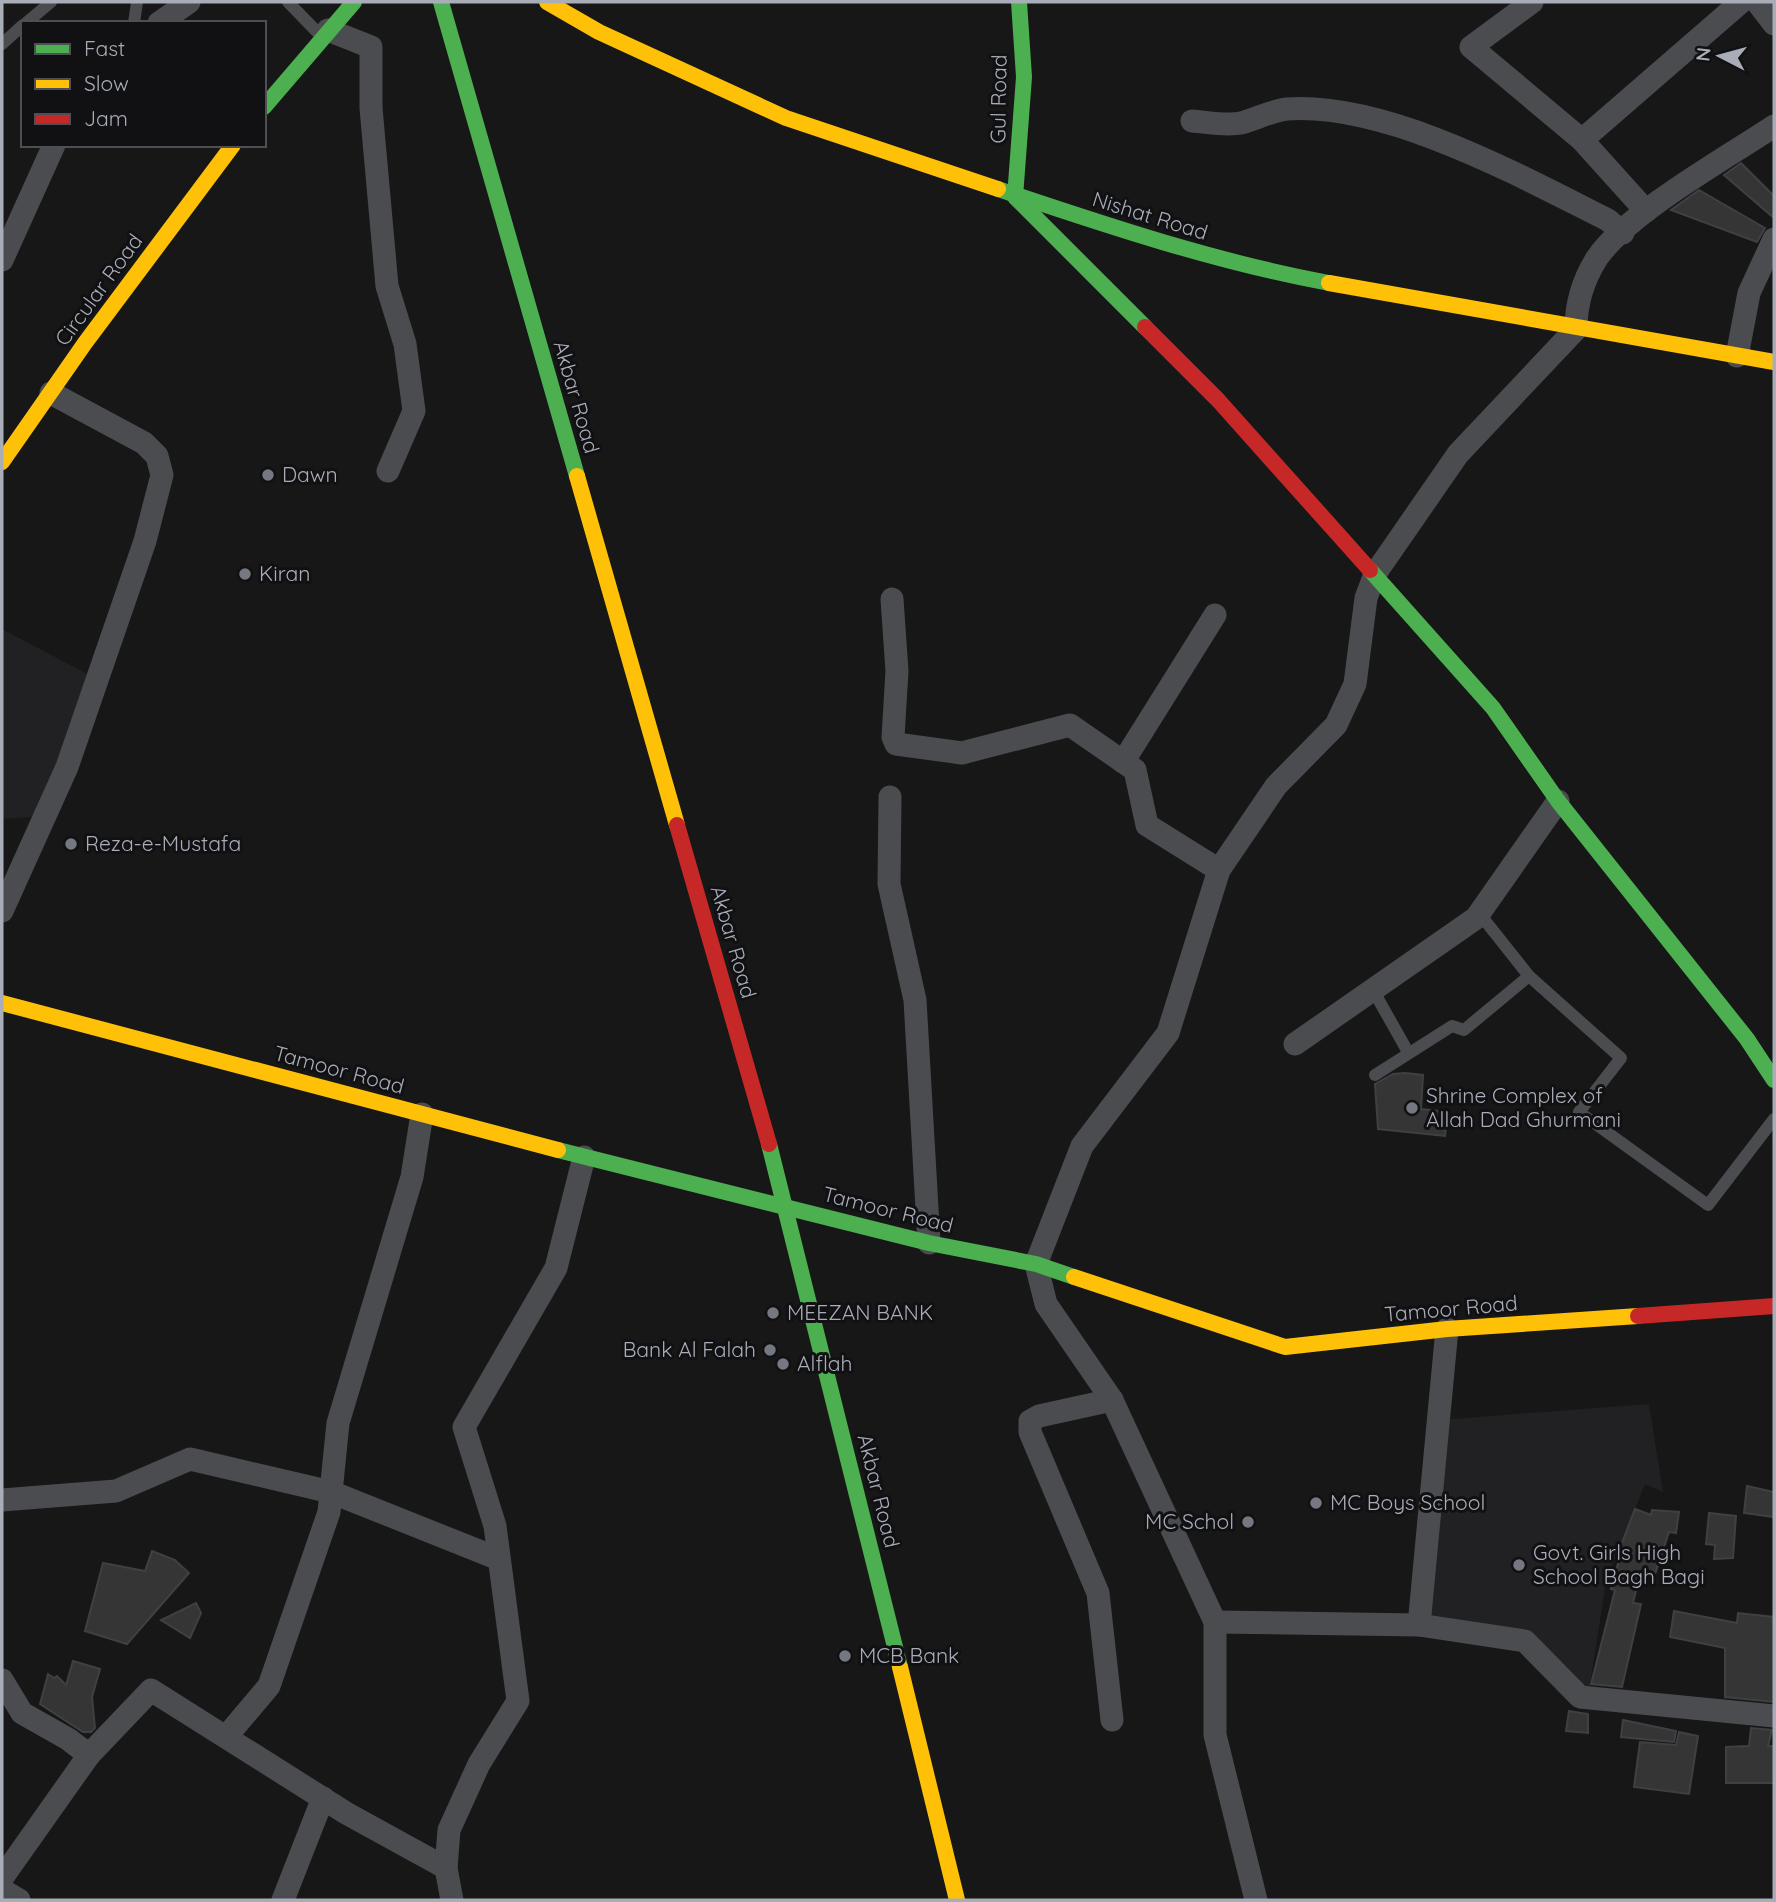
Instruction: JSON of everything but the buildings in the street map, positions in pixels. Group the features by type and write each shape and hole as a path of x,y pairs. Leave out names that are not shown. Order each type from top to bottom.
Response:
{"street":[{"path":"162,21 189,2"},
{"path":"266,105 354,2"},
{"name":"Akbar Road","path":"441,2 787,1207 957,1900"},
{"name":"Nishat Road","path":"547,2 599,32 786,118 1015,197 1166,245 1265,271 1576,329 1774,362"},
{"name":"Gul Road","path":"1015,197 1024,77 1019,2"},
{"path":"1532,2 1471,47 1582,139 1646,211"},
{"path":"1582,139 1741,2"},
{"path":"1758,2 1774,24"},
{"path":"325,33 371,47 371,108 387,286 405,344 414,411 388,471"},
{"path":"1192,121 1238,123 1286,109 1362,117 1408,129 1488,161 1608,220 1623,233"},
{"path":"1256,1900 1215,1735 1215,1622 1112,1400 1046,1304 1036,1264 1082,1146 1168,1033 1195,954 1219,870 1276,786 1336,725 1355,684 1366,598 1375,573 1458,454 1576,329 1576,304 1598,258 1646,211 1774,126"},
{"path":"2,260 53,147"},
{"name":"Circular Road","path":"2,462 232,147"},
{"path":"1015,197 1218,400 1493,708 1558,802 1747,1039 1774,1080"},
{"path":"1737,356 1749,293 1774,239"},
{"path":"2,911 67,767 145,541 162,474 157,456 144,443 51,393"},
{"path":"892,599 897,671 893,737 896,744 962,753 1070,725 1135,770 1147,825 1219,870"},
{"path":"1123,762 1215,615"},
{"path":"890,797 889,884 915,1000 929,1243"},
{"path":"1295,1044 1479,913 1558,802"},
{"name":"Tamoor Road","path":"2,1003 584,1157 929,1243 1036,1264 1285,1347 1447,1329 1774,1306"},
{"path":"226,1737 269,1686 328,1512 338,1423 412,1177 422,1114"},
{"path":"452,1900 446,1868 449,1830 479,1764 518,1701 495,1527 464,1427 556,1268 584,1157"},
{"path":"1419,1625 1447,1329"},
{"path":"1112,1400 1039,1416 1030,1421 1030,1432 1098,1593 1112,1720"},
{"path":"2,1500 116,1492 190,1459 331,1492 499,1559"},
{"path":"1215,1622 1419,1625 1525,1641 1580,1697 1774,1716"},
{"path":"2,1680 22,1713 89,1755"},
{"path":"2,1878 89,1755 151,1689 323,1798 446,1868"},
{"path":"283,1900 323,1798"},
{"path":"2,1890 19,1900"}],"lane":[{"path":"28,21 51,2"},
{"path":"134,21 137,2"},
{"path":"288,2 325,33"},
{"path":"2,44 21,27"},
{"path":"1479,913 1529,976 1621,1058 1578,1112 1708,1205 1774,1119"},
{"path":"1374,1075 1452,1026 1464,1030 1529,976"},
{"path":"1373,990 1408,1052"}],"shaded area":[{"path":"2,629 97,679 45,816 2,819"},
{"name":"Govt. Girls High School Bagh Bagi","path":"1649,1404 1663,1492 1645,1484 1606,1581 1588,1698 1525,1641 1419,1625 1439,1420"}],"traffic: fast":[{"path":"266,105 354,2"},
{"path":"441,2 577,476"},
{"path":"1019,2 1024,77 1015,197 1145,327"},
{"path":"998,189 1204,254 1329,283"},
{"path":"1370,570 1493,708 1558,801 1747,1039 1774,1080"},
{"path":"769,1144 900,1667"},
{"path":"558,1150 929,1243 1036,1264 1074,1277"}],"traffic: slow":[{"path":"547,2 599,32 786,118 998,189"},
{"path":"2,462 85,343 232,147"},
{"path":"1329,283 1774,362"},
{"path":"577,476 677,825"},
{"path":"2,1003 558,1150"},
{"path":"1074,1277 1285,1347 1447,1329 1638,1316"},
{"path":"900,1667 957,1900"}],"traffic: jam":[{"path":"1145,327 1218,400 1370,570"},
{"path":"677,825 769,1144"},
{"path":"1638,1316 1774,1306"}],"place":[{"name":"Dawn","path":"268,475"},
{"name":"Kiran","path":"245,574"},
{"name":"Reza-e-Mustafa","path":"71,844"},
{"name":"Shrine Complex of Allah Dad Ghurmani","path":"1412,1108"},
{"name":"MEEZAN BANK","path":"773,1313"},
{"name":"Bank Al Falah","path":"770,1350"},
{"name":"Alflah","path":"783,1364"},
{"name":"MC Boys School","path":"1316,1503"},
{"name":"MC Schol","path":"1248,1522"},
{"name":"Govt. Girls High School Bagh Bagi","path":"1519,1565"},
{"name":"MCB Bank","path":"845,1656"}]}
